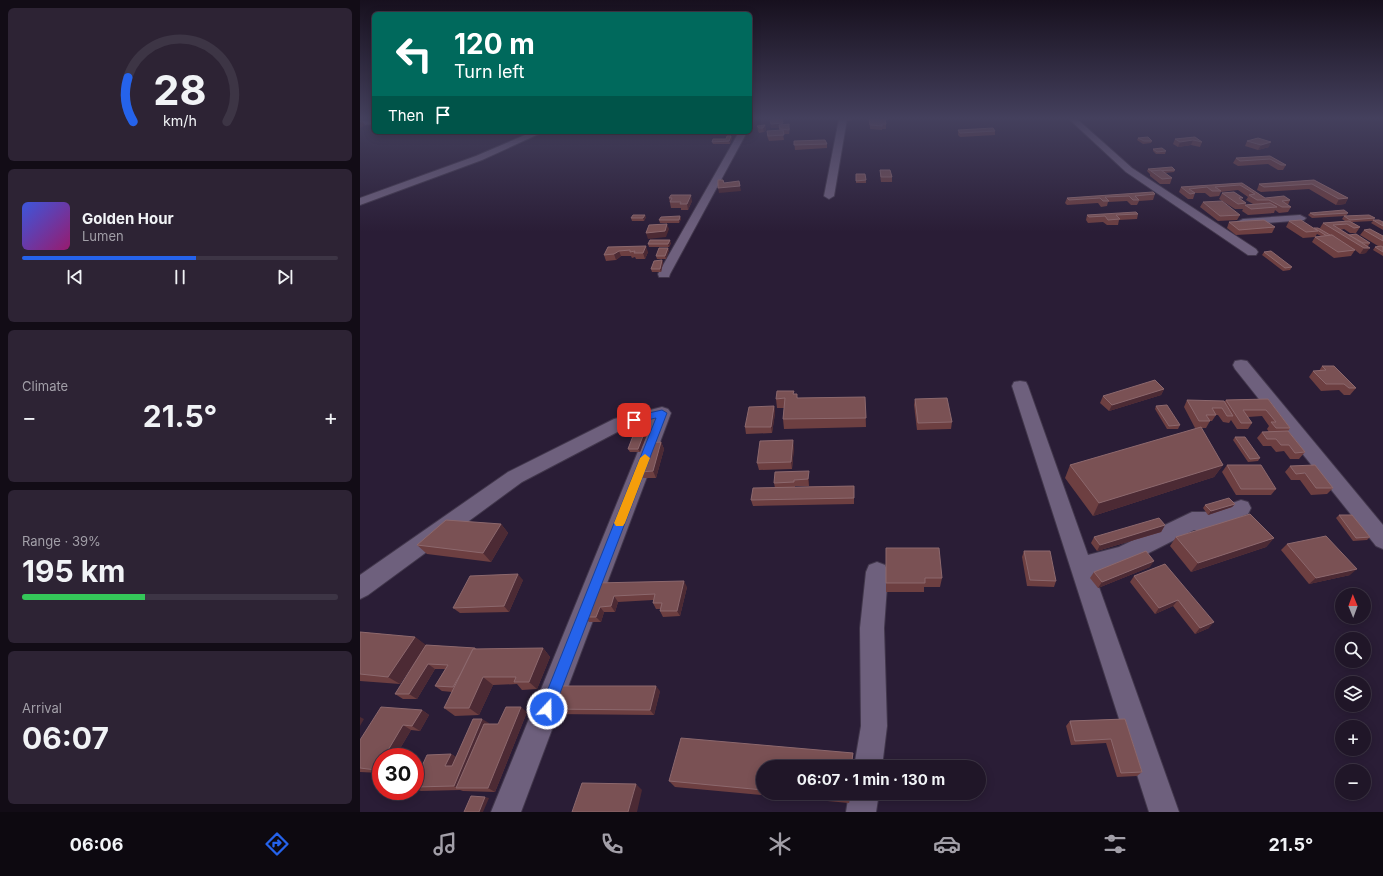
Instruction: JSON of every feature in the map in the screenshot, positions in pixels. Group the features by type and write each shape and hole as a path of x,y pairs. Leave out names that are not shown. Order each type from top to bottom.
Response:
{"street":[{"path":"360,202 482,157"},
{"path":"664,274 728,157"},
{"path":"830,196 837,157"},
{"path":"1115,157 1129,170 1213,224 1252,252"},
{"path":"1213,224 1300,218"},
{"path":"1241,364 1383,540"},
{"path":"1020,386 1164,812"},
{"path":"360,588 515,477 620,423 662,413 506,812"},
{"path":"1081,567 1123,556 1192,521 1206,521 1241,508"},
{"path":"869,760 874,726 872,628 877,572"},
{"path":"861,812 863,800"}],"building":[{"path":"1272,157 1286,165 1281,165 1270,159 1240,161 1236,158"},
{"path":"1172,167 1175,170 1151,171 1148,169"},
{"path":"880,170 890,170 892,177 881,177"},
{"path":"1161,170 1172,178 1162,179 1151,171"},
{"path":"856,174 865,174 866,180 856,181"},
{"path":"718,180 723,180 724,183 739,181 740,186 718,188"},
{"path":"1314,180 1348,198 1339,199 1312,184 1264,187 1259,184"},
{"path":"1242,183 1265,198 1284,196 1290,200 1282,201 1291,207 1282,207 1269,200 1257,200 1249,195 1255,194 1240,185 1215,187 1221,191 1212,191 1207,187 1189,189 1195,193 1190,194 1181,187"},
{"path":"1153,192 1155,194 1135,196 1139,200 1133,200 1129,196 1105,197 1109,201 1103,201 1100,198 1069,200 1067,198"},
{"path":"1234,192 1243,198 1239,198 1246,203 1238,204 1222,193"},
{"path":"671,195 691,195 687,204 680,204 681,202 670,202 672,198 669,198"},
{"path":"1222,201 1240,215 1220,216 1203,202"},
{"path":"1270,203 1277,207 1251,209 1245,205"},
{"path":"1344,210 1348,213 1314,215 1310,213"},
{"path":"1136,212 1138,214 1116,215 1120,219 1108,220 1105,216 1089,217 1087,215"},
{"path":"633,215 645,215 643,218 631,218"},
{"path":"1369,215 1375,218 1350,220 1344,216"},
{"path":"680,216 679,220 659,220 661,217"},
{"path":"1264,220 1275,227 1239,230 1229,222"},
{"path":"1301,220 1318,231 1306,232 1289,221"},
{"path":"1373,220 1383,222 1383,226"},
{"path":"1349,221 1360,227 1354,228 1347,224 1333,225 1370,248 1364,248 1323,223"},
{"path":"667,224 665,231 646,233 649,225"},
{"path":"1314,228 1318,228 1331,235 1327,236"},
{"path":"1370,229 1383,236 1383,241 1364,230"},
{"path":"1356,234 1370,243 1363,243 1349,235"},
{"path":"1332,235 1355,250 1338,252 1315,237"},
{"path":"650,240 670,240 668,244 648,244"},
{"path":"646,246 643,253 634,253 635,251 630,252 630,250 604,255 608,247"},
{"path":"1375,247 1383,247 1383,252"},
{"path":"659,248 668,248 665,256 656,256"},
{"path":"1271,251 1292,267 1285,268 1264,252"},
{"path":"662,260 660,269 651,269 654,261"},
{"path":"1322,366 1334,366 1356,388 1349,388 1344,384 1326,384 1313,371 1326,370"},
{"path":"1155,380 1164,389 1112,405 1103,396"},
{"path":"777,391 794,391 793,394 797,394 797,398 865,397 866,418 783,419 785,398 776,399"},
{"path":"947,398 952,422 918,423 915,399"},
{"path":"1268,399 1290,428 1276,428 1271,422 1276,422 1266,410 1243,410 1252,423 1241,423 1226,400"},
{"path":"1187,400 1224,401 1233,416 1227,416 1222,408 1212,408 1216,415 1206,415 1210,421 1199,421"},
{"path":"1167,405 1180,425 1169,426 1156,406"},
{"path":"774,406 771,427 745,427 749,407"},
{"path":"1201,427 1223,465 1099,503 1070,465"},
{"path":"636,428 646,428 638,449 628,449"},
{"path":"1288,431 1305,452 1295,453 1289,445 1281,445 1276,439 1267,439 1262,432"},
{"path":"1235,437 1245,437 1260,458 1250,459"},
{"path":"793,440 791,462 757,463 760,441"},
{"path":"661,442 653,471 639,472 648,443"},
{"path":"1227,465 1261,465 1276,489 1241,489"},
{"path":"1315,465 1333,488 1316,488 1305,473 1296,474 1290,466"},
{"path":"809,471 808,479 794,480 794,482 774,483 775,472"},
{"path":"854,486 854,498 751,500 753,488"},
{"path":"1229,498 1235,504 1211,511 1205,505"},
{"path":"1250,514 1274,538 1198,563 1176,537"},
{"path":"1339,515 1352,515 1370,537 1356,538"},
{"path":"1159,518 1165,525 1100,545 1094,537"},
{"path":"446,520 501,524 483,553 417,545"},
{"path":"1326,536 1357,569 1316,578 1287,544"},
{"path":"886,548 939,548 942,578 925,578 925,583 886,583"},
{"path":"1024,551 1050,551 1056,581 1030,580"},
{"path":"1146,551 1154,561 1102,582 1094,572"},
{"path":"1165,564 1214,622 1200,628 1178,600 1159,608 1134,576"},
{"path":"518,574 504,606 453,608 470,576"},
{"path":"684,581 677,611 660,611 662,603 653,603 655,594 614,596 611,606 600,607 596,617 585,617 596,583"},
{"path":"360,632 415,637 388,677 360,674"},
{"path":"426,645 475,649 473,649 453,687 435,686 448,665 428,664 409,694 395,694"},
{"path":"543,648 529,682 514,682 516,677 483,677 469,708 444,708 473,649"},
{"path":"555,686 656,686 650,710 546,709"},
{"path":"381,707 422,710 412,726 403,725 389,748 372,748 372,770 360,768 360,740"},
{"path":"506,707 521,707 488,788 456,788 484,724 498,724"},
{"path":"473,719 482,719 454,786 424,787 424,762 427,755 451,754 445,766 452,766"},
{"path":"1125,719 1142,772 1121,773 1111,739 1075,741 1070,721"},
{"path":"681,738 853,753 852,760 756,760 756,789 669,781"},
{"path":"582,783 636,784 628,812 572,812"},
{"path":"471,796 485,797 479,812 464,812"}],"slow traffic":[{"path":"620,523 645,458"}],"route":[{"path":"547,709 662,413 634,420"}]}
